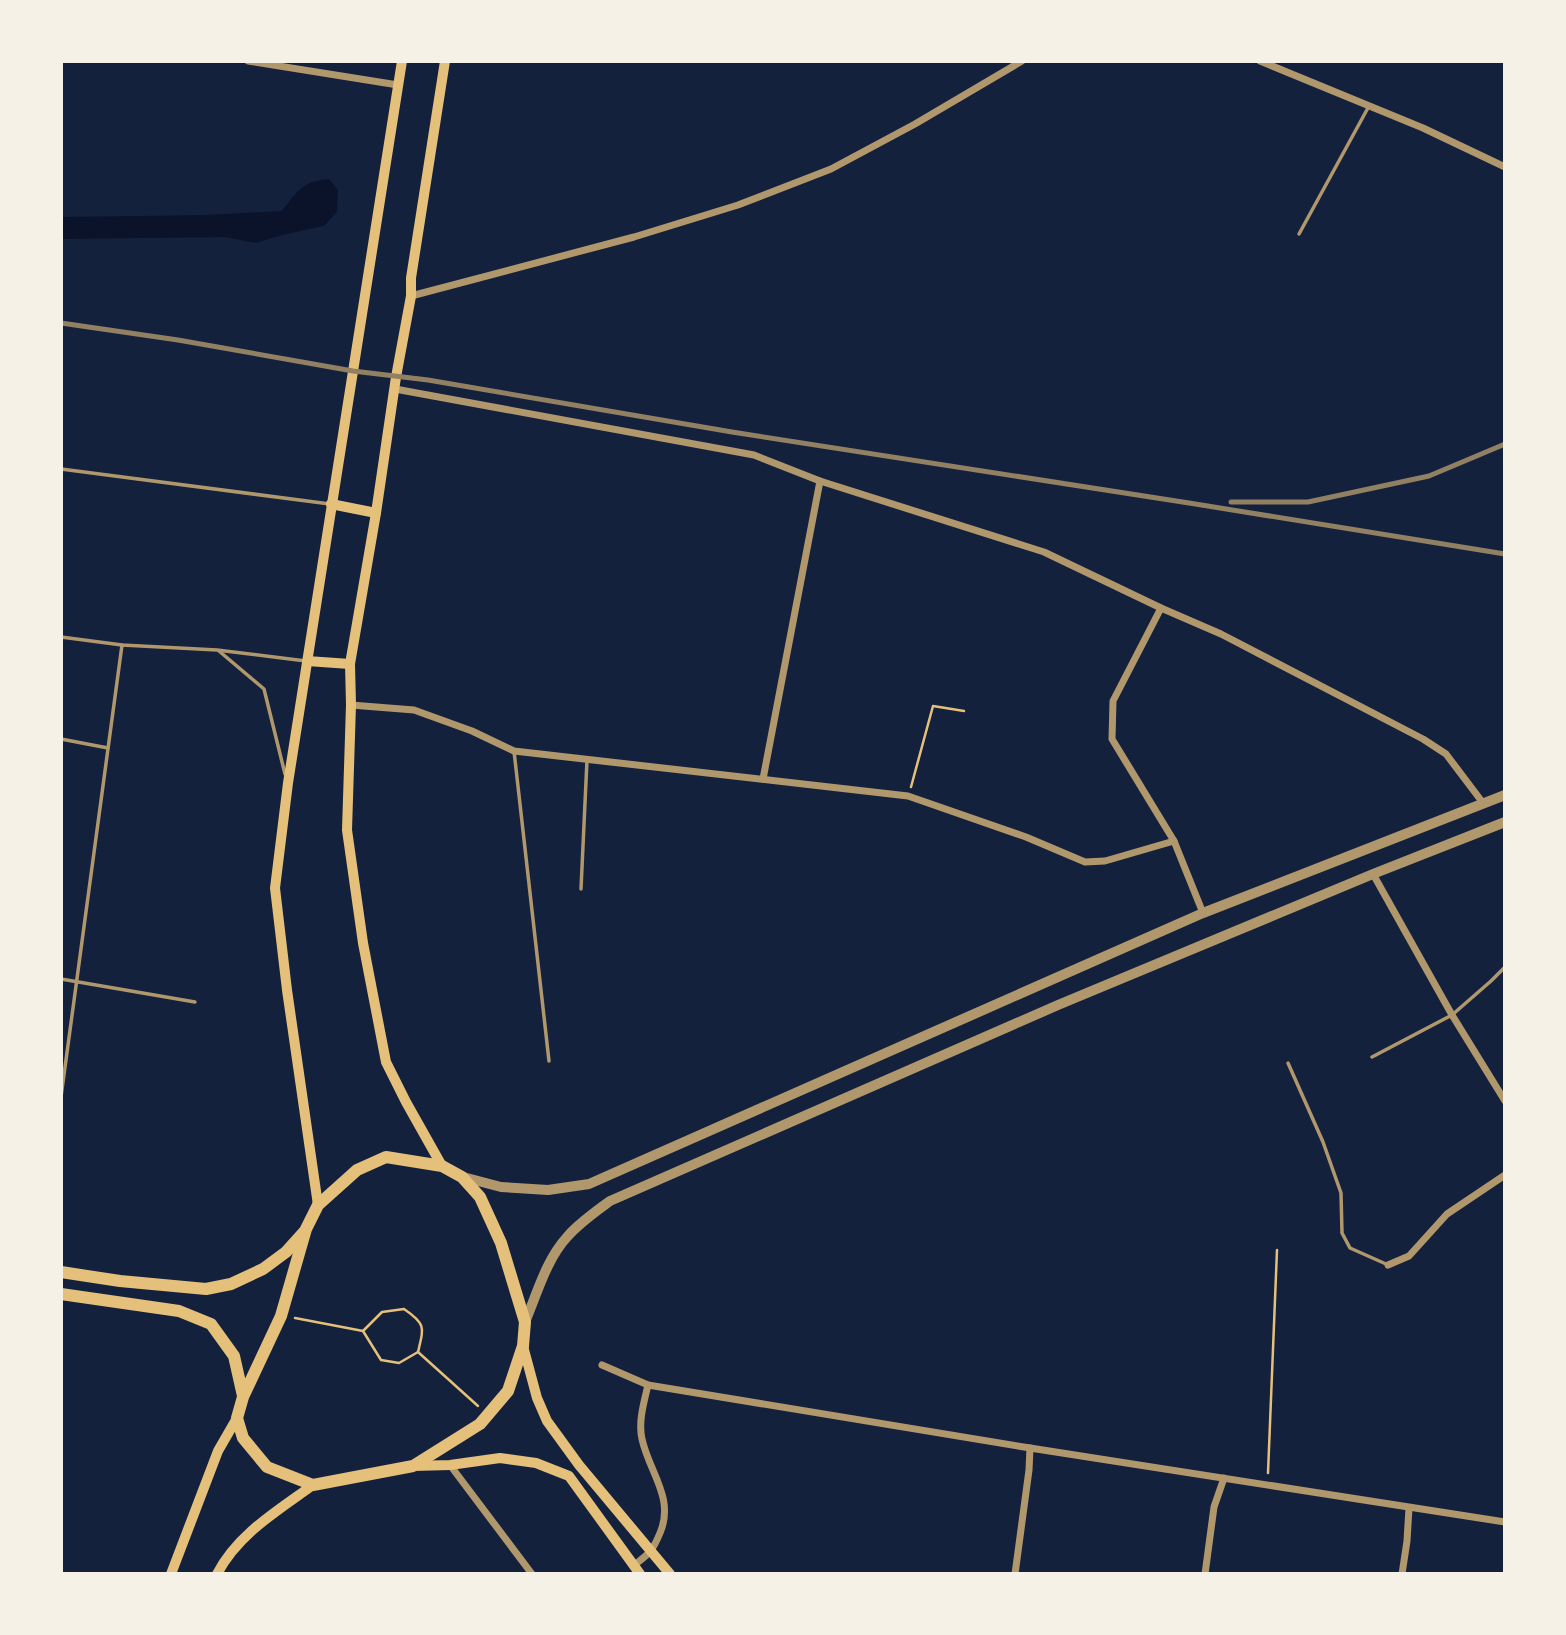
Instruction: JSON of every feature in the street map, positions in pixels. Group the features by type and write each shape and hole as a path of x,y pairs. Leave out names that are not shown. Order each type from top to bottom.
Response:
{"main road":[{"path":"318,1205 290,1015 275,888 288,783 402,61"},
{"path":"442,1166 386,1062 363,943 347,830 351,705 349,664 411,296 411,278 445,61"},
{"path":"331,504 376,513"},
{"path":"307,661 349,664"},
{"path":"172,1574 218,1451 237,1418 243,1397 281,1316 306,1229 318,1205 357,1170 386,1157 442,1166 461,1177 480,1197 501,1243 525,1322 523,1346 508,1391 480,1424 413,1466"},
{"path":"61,1272 206,1289 231,1284 263,1269 286,1252 306,1229"},
{"path":"61,1294 179,1311 211,1324 234,1356 243,1397"},
{"path":"523,1346 537,1398 547,1421 579,1465 670,1574"},
{"path":"237,1418 243,1438 267,1467 313,1485"},
{"path":"217,1574 240,1540 313,1485 413,1466 450,1465 500,1458 536,1463 569,1476 637,1570"}],"street":[{"path":"248,61 398,85"},
{"path":"411,296 634,237 738,205 831,169 915,124 1022,61"},
{"path":"1260,61 1423,128 1505,167"},
{"path":"395,389 754,454 820,481 1044,552 1221,634 1423,739 1446,754 1483,803"},
{"path":"763,779 820,481"},
{"path":"1161,608 1113,701 1112,739 1174,841 1203,913"},
{"path":"351,705 414,710 514,751 908,796 1026,837 1085,862 1105,860 1174,841"},
{"path":"461,1177 501,1187 548,1190 589,1184 1203,913 1505,794"},
{"path":"525,1322 551,1259 566,1237 610,1201 1058,1005 1505,822"},
{"path":"1373,874 1452,1015 1505,1101"},
{"path":"1388,1265 1409,1256 1447,1214 1505,1175"},
{"path":"603,1365 648,1385 1505,1522"},
{"path":"637,1570 652,1551 665,1521 665,1500 641,1438 641,1413 648,1385"},
{"path":"1015,1574 1030,1448"},
{"path":"450,1465 532,1574"},
{"path":"1205,1574 1214,1507 1224,1478"},
{"path":"1402,1574 1409,1507"}],"lane":[{"path":"1299,234 1369,106"},
{"path":"61,469 331,504"},
{"path":"61,637 122,645 217,650 307,661"},
{"path":"61,1097 122,645"},
{"path":"217,650 264,689 288,783"},
{"path":"61,739 108,748"},
{"path":"514,751 550,1061"},
{"path":"581,889 587,760"},
{"path":"1372,1057 1452,1015 1505,967"},
{"path":"61,979 195,1002"},
{"path":"1288,1063 1323,1142 1341,1193 1342,1233 1350,1248 1388,1265"}],"path":[{"path":"908,796 933,706 964,711"},
{"path":"1268,1484 1277,1250"},
{"path":"281,1316 363,1331 381,1360 399,1363 418,1352 423,1330 419,1319 404,1309 382,1312 363,1331"},
{"path":"418,1352 488,1415"}],"water":[{"path":"329,179 338,190 337,212 324,226 256,243 225,237 61,239 61,217 282,211 306,185"}],"railway":[{"path":"61,323 1505,554"},
{"path":"1231,502 1308,502 1429,476 1505,444"}]}
